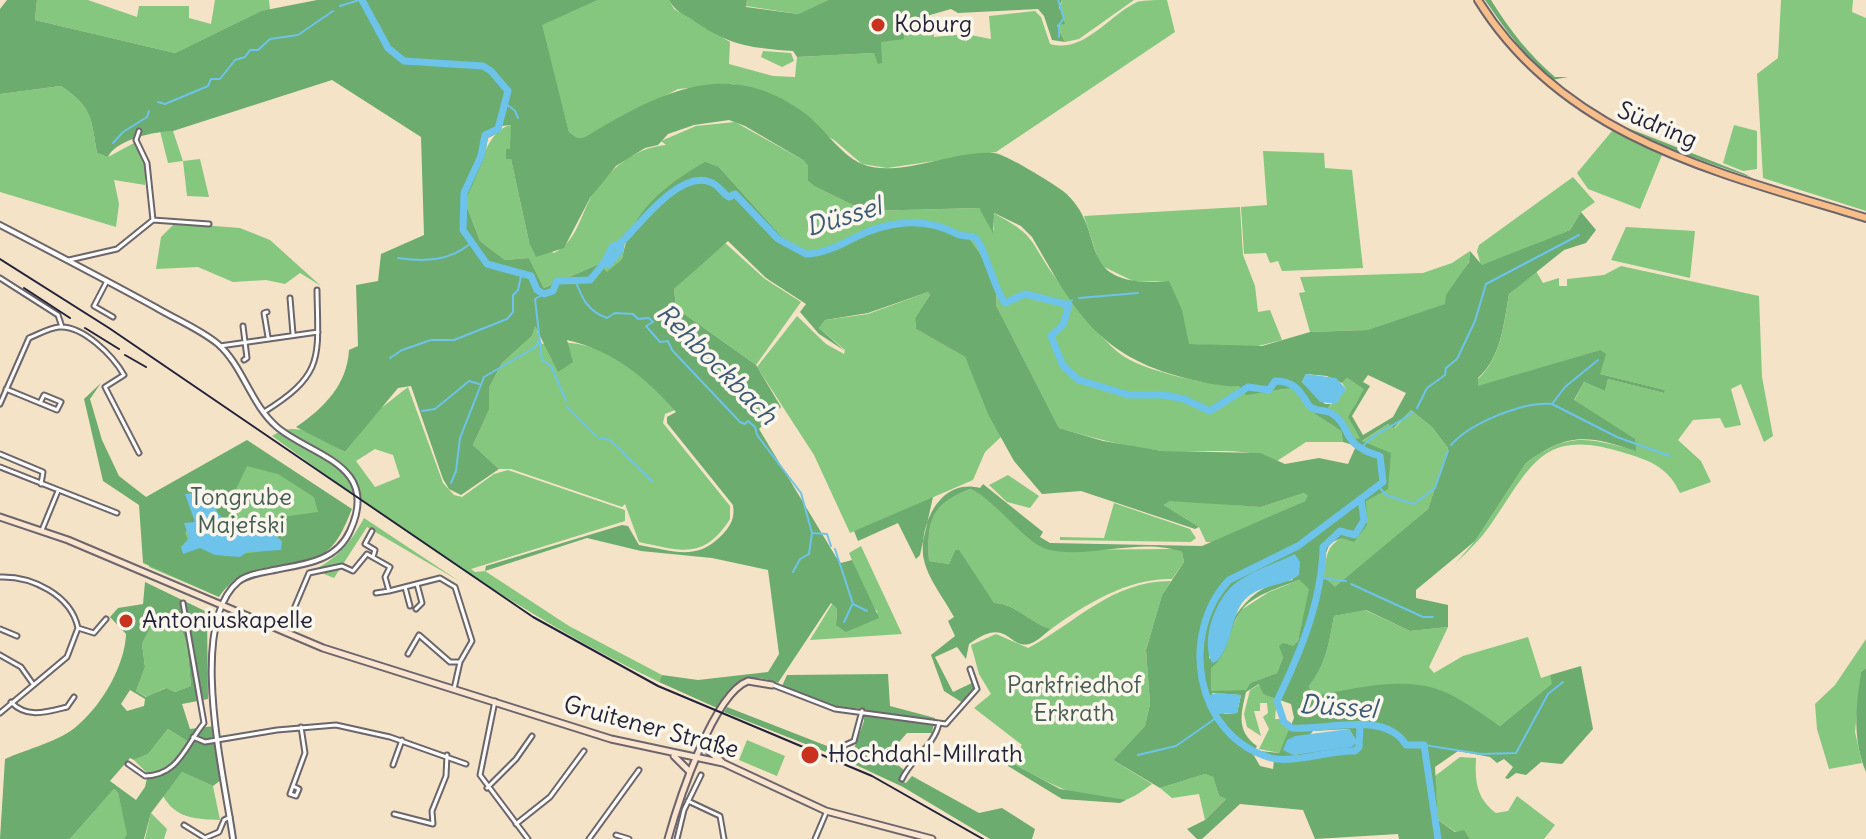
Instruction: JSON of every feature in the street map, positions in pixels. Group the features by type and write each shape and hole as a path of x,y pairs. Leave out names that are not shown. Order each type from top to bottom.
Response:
{"main road":[{"name":"Südring","path":"1478,0 1513,49 1546,83 1602,122 1671,153 1866,218"},
{"name":"Gruitener Straße","path":"0,517 42,530 284,633 611,739 723,763 826,811 932,839"},
{"path":"668,839 689,772 736,688 756,680 772,685"},
{"path":"705,740 709,751 723,763"},
{"path":"669,753 682,761 689,772"}],"street":[{"path":"139,131 136,140 147,163 153,220"},
{"path":"69,260 117,249 153,220 209,224"},
{"path":"0,225 69,260 220,346 264,412 286,434 324,452 341,465 355,493 355,515 348,536 328,556 242,578 232,589 223,608 210,650 233,839"},
{"path":"0,278 58,315 62,327"},
{"path":"107,281 94,306 113,317"},
{"path":"264,412 292,394 309,377 316,357 317,290"},
{"path":"290,298 293,334"},
{"path":"311,303 318,303"},
{"path":"267,312 264,313 268,337"},
{"path":"243,326 247,358 244,360"},
{"path":"0,404 29,338 62,327 75,330 114,361 124,375 105,387 139,453"},
{"path":"284,328 284,335"},
{"path":"220,346 245,340 318,332"},
{"path":"6,389 40,403 57,410 61,402 44,395 40,403"},
{"path":"0,454 43,472 41,484"},
{"path":"0,467 117,513"},
{"path":"42,530 58,491"},
{"path":"372,531 365,544 375,550 373,557"},
{"path":"284,633 309,573 342,566 353,571 367,554 390,567 385,577 389,591"},
{"path":"0,577 20,578 51,592 69,607 78,628 67,657 0,713"},
{"path":"376,593 440,578 455,587 472,641 460,662 454,689"},
{"path":"416,609 422,603 417,584"},
{"path":"405,587 410,606"},
{"path":"128,764 145,776 165,773 179,763 204,723 183,603"},
{"path":"78,628 94,633 106,619"},
{"path":"0,629 17,636"},
{"path":"408,654 419,635 450,662 460,662"},
{"path":"0,655 21,667 33,684"},
{"path":"772,685 826,707 948,723 975,693 978,684 970,669"},
{"path":"11,702 21,710 37,713 67,707 74,697"},
{"path":"496,701 479,764 480,775 528,839"},
{"path":"843,746 854,741 862,711"},
{"path":"902,779 936,735 939,723"},
{"path":"193,737 205,742 301,727 341,725 402,740 466,764"},
{"path":"293,786 305,753 301,727"},
{"path":"487,788 516,759 532,736"},
{"path":"393,765 402,740"},
{"path":"516,824 550,797 584,751"},
{"path":"434,822 432,811 446,776 447,755"},
{"path":"589,839 639,770"},
{"path":"677,839 688,801 701,775"},
{"path":"688,801 720,816 724,839"},
{"path":"815,839 826,811"},
{"path":"394,814 440,824"},
{"path":"184,825 205,838 219,832 224,820 230,817"},
{"path":"616,835 629,839"}],"green space":[{"path":"7,0 37,0 35,20 175,53 261,11 317,0 598,0 542,25 569,132 578,138 665,96 691,87 718,84 746,86 774,95 803,112 854,159 876,168 910,166 979,153 1000,155 1063,191 1086,223 1096,254 1104,267 1117,276 1137,281 1169,281 1182,310 1189,344 1262,346 1310,332 1367,330 1445,304 1446,295 1469,262 1470,251 1482,265 1570,230 1581,212 1596,230 1586,243 1564,250 1509,294 1497,350 1478,378 1478,386 1600,350 1606,354 1600,374 1665,390 1664,393 1608,379 1605,391 1584,382 1574,400 1635,439 1636,451 1579,439 1554,446 1526,463 1475,541 1416,590 1416,598 1448,605 1448,627 1410,631 1366,610 1334,616 1323,662 1309,686 1312,696 1380,685 1431,687 1461,700 1500,726 1552,684 1550,675 1581,666 1593,729 1562,764 1541,762 1526,775 1516,773 1505,778 1513,767 1504,759 1497,763 1490,757 1458,751 1435,767 1438,820 1455,832 1464,830 1470,839 1399,839 1398,834 1315,839 1303,810 1240,804 1202,839 1197,839 1187,829 1205,820 1226,799 1219,796 1213,777 1205,774 1160,788 1113,760 1145,726 1150,704 1146,650 1162,595 1184,562 1182,552 1150,547 1082,552 1050,550 1030,540 991,503 970,489 947,501 934,515 931,524 929,561 949,564 955,550 959,550 994,603 1009,606 1051,629 1029,644 992,632 969,644 966,659 957,647 935,657 953,692 974,682 975,688 963,703 944,691 931,655 955,636 948,621 954,617 924,560 924,533 928,520 943,497 953,490 980,488 983,484 1043,532 1040,537 1050,543 1202,546 1305,501 1308,496 1304,493 1261,507 1169,501 1164,505 1199,527 1195,529 1081,491 1042,494 1014,461 989,416 965,357 916,329 915,318 930,295 928,292 868,313 825,320 819,328 845,351 819,334 800,312 806,304 766,278 728,241 674,289 676,308 756,365 781,407 759,429 836,557 841,563 852,560 879,618 846,632 836,625 837,609 831,603 778,683 758,678 742,681 728,691 717,708 659,682 662,675 698,680 768,672 779,654 768,570 712,558 641,551 587,538 485,571 486,566 622,525 628,526 639,545 674,552 704,548 728,528 733,518 733,505 667,423 667,417 676,412 628,367 600,351 567,340 573,362 558,372 535,326 532,336 502,363 489,388 489,410 473,445 499,469 461,495 449,489 443,479 411,386 398,388 345,452 296,427 325,404 344,374 349,350 358,346 356,285 378,281 381,254 424,235 421,137 332,80 173,131 137,138 119,146 108,157 97,153 91,122 84,107 61,86 0,94 0,9","holes":["729,120 803,160 808,166 808,181 814,186 865,211 979,208 993,233 994,213 1021,226 1032,237 1076,308 1109,343 1155,369 1205,383 1239,386 1246,395 1291,388 1299,392 1315,414 1341,431 1343,442 1356,446 1348,464 1319,458 1285,464 1260,453 1162,451 1103,441 1059,428 996,305 997,278 967,235 918,220 866,233 816,256 782,237 719,167 705,162 663,190 641,214 626,242 622,259 607,272 599,264 544,288 529,258 505,260 480,241 465,202 484,158 488,138 500,132 502,126 511,125 510,149 506,149 506,159 511,159 529,242 536,257 564,248 590,198 616,166 645,148 658,145 668,134 694,125","1306,374 1327,376 1342,383 1347,378 1364,389 1348,417 1360,438 1356,439 1328,408 1331,404 1325,404 1302,382","1368,375 1406,393 1393,417 1363,435 1352,416 1370,386 1363,382","1411,410 1432,427 1448,448 1428,509 1335,587 1324,577 1330,543 1342,538 1354,542 1367,525 1366,501 1388,489 1391,453 1362,441 1388,424 1394,428","1274,564 1293,580 1277,583 1251,597 1233,619 1209,659 1218,611 1224,599 1243,579","1299,580 1309,589 1298,641 1293,646 1283,643 1279,646 1283,657 1277,673 1250,683 1246,690 1211,691 1211,668 1222,656 1236,618 1246,605 1259,596","1259,684 1263,694 1291,704 1294,718 1279,753 1260,751 1259,755 1274,760 1273,769 1260,766 1253,754 1257,746 1243,728 1246,692","1212,693 1241,695 1237,713 1224,714","1349,729 1357,742 1293,755 1313,731"]},
{"path":"37,0 88,0 137,17 139,6 189,6 189,18 211,24 215,0 269,0 270,10 261,11 175,53 35,20"},
{"path":"598,0 669,0 674,9 730,42 729,64 773,76 795,77 797,57 874,53 879,44 898,28 932,17 934,37 965,34 991,39 989,16 1035,11 1041,17 1050,44 1062,46 1085,39 1137,2 1167,0 1175,32 996,152 887,168 862,164 834,140 734,84 678,89 578,138 569,132 541,25"},
{"path":"669,0 747,0 746,7 798,14 828,0 1062,0 1059,7 1065,24 1057,25 1065,42 1052,40 1044,16 1038,9 958,13 951,9 902,23 904,39 881,42 882,63 878,64 874,53 797,57 793,51 754,47 721,37 678,11"},
{"path":"747,0 828,0 798,14 746,6"},
{"path":"1062,0 1134,0 1079,39 1065,42 1057,24"},
{"path":"1485,0 1491,0 1520,41 1546,69 1555,77 1568,77 1552,80 1542,71"},
{"path":"1781,0 1853,0 1852,12 1866,18 1866,211 1763,178 1757,74 1778,58"},
{"path":"763,51 791,53 794,61 782,67 761,57"},
{"path":"61,86 79,100 88,114 97,153 108,157 136,142 145,156 145,185 114,180 119,204 116,227 0,192 0,94"},
{"path":"735,122 803,160 808,166 808,181 814,186 865,211 979,208 994,231 993,213 1025,233 1102,337 1129,360 1158,371 1209,383 1269,390 1291,387 1299,392 1315,414 1341,431 1343,442 1306,442 1277,461 1250,453 1149,449 1059,428 996,305 997,278 967,235 918,220 866,233 816,256 782,237 719,167 626,237 622,259 607,273 599,264 544,288 529,258 505,260 480,241 465,202 488,145 502,128 511,125 513,138 507,159 511,159 529,242 554,253 571,238 594,192 620,164 642,151 666,145 661,141 696,126"},
{"path":"1615,123 1745,174 1752,178 1675,151"},
{"path":"1734,125 1757,131 1757,169 1743,171 1723,163"},
{"path":"160,131 173,131 183,161 168,163"},
{"path":"1612,131 1743,182 1662,155 1640,209 1588,189 1577,173"},
{"path":"1263,151 1324,153 1325,168 1352,170 1363,268 1282,271 1278,261 1270,263 1266,253 1244,254 1241,207 1267,205"},
{"path":"200,159 209,197 187,196 183,161"},
{"path":"1573,177 1595,202 1581,212 1570,230 1481,266 1477,251 1479,245"},
{"path":"1240,207 1243,255 1255,286 1258,312 1270,310 1282,340 1254,347 1188,344 1169,281 1133,281 1100,265 1084,216"},
{"path":"175,223 240,228 270,240 321,286 300,273 285,284 266,280 233,282 198,267 156,269 161,237"},
{"path":"1626,227 1695,231 1690,278 1611,260"},
{"path":"724,242 765,279 801,302 756,365 676,308 674,289"},
{"path":"1470,251 1469,261 1446,304 1367,330 1310,332 1299,293 1305,292 1300,277 1423,273 1452,263"},
{"path":"1621,266 1759,296 1762,377 1773,436 1764,442 1741,384 1731,389 1741,425 1725,428 1720,418 1693,420 1678,440 1701,461 1711,482 1680,493 1665,472 1645,460 1599,446 1558,448 1530,468 1487,530 1454,565 1475,541 1526,463 1541,453 1579,440 1636,450 1574,401 1584,382 1605,391 1608,379 1664,393 1665,390 1600,374 1600,350 1478,387 1478,379 1497,351 1509,294 1536,271 1543,283 1559,278 1559,286 1567,286 1567,279 1604,275"},
{"path":"928,292 930,295 915,318 916,329 965,357 1001,437 985,452 973,480 850,533 814,455 757,367 797,316 826,344 844,354 845,350 819,328 825,320 868,314"},
{"path":"535,325 542,344 562,342 581,345 616,359 632,369 675,410 665,414 663,423 730,506 730,519 711,541 690,549 639,542 625,504 622,507 511,469 499,469 473,445 489,410 489,388 502,363 532,336"},
{"path":"1347,378 1365,389 1352,413 1353,424 1361,437 1357,440 1328,408 1346,389 1342,383"},
{"name":"Tongrube Majefski","path":"101,383 90,399 102,440 119,476 146,497 247,440 352,509 344,528 332,546 321,555 307,561 254,571 230,584 219,597 143,563 139,505 103,481 84,399","holes":["247,466 278,474 314,497 318,512 282,517 260,527 237,523 230,502","186,494 196,494 201,505 218,501 215,508 220,517 241,533 261,531 281,549 225,556 189,542 185,533 195,522"]},
{"path":"408,387 443,483 454,495 462,497 494,474 508,470 625,510 625,521 471,569 475,572 485,571 569,626 662,675 659,682 508,599 412,536 272,436 291,429 300,430 318,436 345,452 380,409","holes":["375,449 393,455 400,477 375,487 356,461"]},
{"path":"1411,410 1432,427 1448,448 1428,509 1335,588 1324,577 1330,548 1367,525 1361,442 1388,424 1395,428"},
{"name":"Tongrube Majefski","path":"246,441 345,513 316,555 242,572 217,596 149,567 147,497"},
{"path":"1008,475 1039,496 1030,508 1007,502 989,485"},
{"path":"970,489 992,503 1029,538 1051,550 1175,549 1182,552 1184,562 1172,579 1139,583 1108,594 1051,629 1009,606 994,603 955,550 949,564 929,561 929,534 934,515 947,501"},
{"path":"1304,493 1309,496 1305,501 1213,542 1206,542 1199,527 1164,505 1169,500 1261,507"},
{"path":"933,497 920,555 916,559 898,523 858,541 854,531"},
{"path":"1114,503 1190,529 1196,538 1191,542 1060,540 1060,537 1104,538"},
{"path":"364,518 459,581 367,527 334,578 314,570 344,548"},
{"path":"861,546 902,634 810,640 832,604 837,609 836,625 878,612 871,606 849,553"},
{"path":"1299,580 1310,589 1298,641 1283,657 1277,673 1250,683 1246,690 1230,693 1211,691 1211,667 1241,610 1269,592"},
{"name":"Parkfriedhof Erkrath","path":"1171,581 1162,595 1146,650 1150,704 1145,726 1113,760 1152,784 1125,800 1095,799 1065,790 1010,762 1022,745 974,708 991,694 979,674 971,645 996,634 1028,648 1112,596 1130,588"},
{"path":"145,582 207,612 208,699 182,704 190,729 214,726 221,780 213,786 182,772 151,813 144,839 124,839 127,834 118,793 114,789 70,839 0,839 5,759 63,736 87,717 111,684 125,646 126,634 110,617 118,608 143,604","holes":["154,620 182,631 187,643 191,686 175,692 166,688 146,697 136,691 145,667 142,644","130,690 145,699 144,706 127,711 121,704","168,729 187,741 172,763 148,774 145,787 136,800 110,781 130,758 134,760 148,754"]},
{"path":"1365,610 1410,631 1448,627 1429,667 1434,673 1463,656 1528,637 1541,678 1550,675 1553,684 1500,726 1446,693 1393,684 1311,696 1309,686 1323,662 1334,616"},
{"path":"154,619 182,631 187,643 191,686 175,692 165,688 147,697 136,691 145,667 142,644"},
{"path":"1866,639 1866,668 1861,672 1855,732 1862,763 1829,769 1817,729 1815,704 1835,685"},
{"path":"1866,668 1866,772 1856,722 1861,672"},
{"path":"888,674 890,706 935,718 932,733 907,733 887,756 904,770 899,780 906,783 912,776 979,813 1002,808 1035,829 1032,839 990,839 903,787 841,758 724,712 727,707 845,753 854,749 864,721 863,709 828,706 782,686 787,675"},
{"path":"1260,684 1263,694 1277,697 1275,719 1281,719 1290,729 1279,753 1259,749 1269,729 1263,717 1268,713 1267,703 1260,703 1260,711 1254,711 1261,736 1247,727 1244,714 1250,690"},
{"path":"168,729 187,741 184,748 172,763 148,774 134,760 148,754"},
{"path":"747,740 785,756 777,776 739,760"},
{"path":"1460,757 1476,758 1478,788 1484,801 1496,813 1508,811 1517,796 1555,825 1544,839 1470,839 1464,831 1456,832 1438,820 1435,776"},
{"path":"1010,762 1060,789 1126,800 1120,803 1062,799 1008,766"},
{"path":"182,772 213,786 220,820 187,816 168,804 163,796"},
{"path":"1205,774 1213,777 1219,796 1226,799 1205,820 1199,794 1172,798 1160,788"},
{"path":"114,789 118,793 128,834 124,839 70,839"},
{"path":"151,813 167,829 164,839 145,839"}],"water":[{"path":"1306,374 1336,378 1346,389 1336,404 1320,402 1302,382"},
{"path":"200,487 205,490 198,497 201,505 218,501 219,505 215,508 229,524 274,536 282,541 281,550 247,552 240,557 215,555 200,548 183,554 181,547 189,538 184,523 195,522 185,494 196,493"},
{"path":"1295,554 1300,562 1299,575 1255,592 1242,603 1222,654 1212,663 1209,631 1217,608 1229,589 1258,570"},
{"path":"1210,695 1241,695 1237,713 1217,714"},
{"path":"1349,729 1357,742 1352,747 1293,755 1283,750 1287,740 1295,736"}],"waterway":[{"path":"340,6 359,0"},
{"name":"Düssel","path":"362,0 388,48 404,61 483,66 508,91 498,129 485,135 481,156 464,193 463,230 487,264 531,276 537,290 544,294 553,291 557,281 590,280 604,263 609,264 620,250 621,243 662,200 698,180 716,185 729,197 735,194 778,239 806,254 830,249 878,228 905,223 931,225 975,238 1005,303 1025,294 1069,305 1063,325 1051,336 1063,366 1079,380 1129,395 1164,395 1184,399 1210,411 1248,387 1269,390 1275,381 1282,381 1296,388 1310,407 1338,418 1352,441 1380,456 1383,482 1298,546 1229,580 1213,602 1204,627 1200,654 1202,681 1211,706 1225,728 1245,746 1271,758 1289,759 1355,751 1359,747 1360,725"},
{"path":"1058,0 1064,18 1059,25 1059,37"},
{"path":"158,102 165,104 208,86 211,79 220,79 235,60 245,57 250,50 258,50 270,39 298,35 333,11"},
{"path":"505,103 514,110"},
{"path":"113,143 123,132 147,117 149,111"},
{"path":"515,111 518,118"},
{"path":"1417,408 1427,388 1445,375 1446,368 1457,359 1475,321 1486,284 1579,235"},
{"path":"398,258 437,259 455,254 471,243"},
{"path":"604,263 612,247 621,243"},
{"path":"390,358 402,350 431,340 454,340 507,319 513,312 513,295 518,290 522,272"},
{"name":"Rehbockbach","path":"575,280 586,303 600,315 607,318 615,313 633,314 638,319 649,318 653,322 646,326 660,342 668,341 672,350 740,422 745,424 748,421 755,427 757,435 801,493 812,533 827,534 831,546"},
{"path":"1079,298 1138,293"},
{"path":"544,294 535,299 542,360 551,366 566,401"},
{"name":"Düssel","path":"1067,303 1072,300"},
{"path":"451,483 456,471 460,438 484,377 534,348 540,341"},
{"path":"1451,445 1471,429 1498,415 1527,406 1552,404 1565,387 1598,360"},
{"path":"422,411 435,409 469,381 479,384"},
{"path":"1552,404 1617,437 1670,456"},
{"path":"567,407 596,436"},
{"path":"1360,449 1413,412"},
{"path":"599,438 610,440 652,481"},
{"path":"1379,487 1386,495 1414,504 1435,488 1448,451"},
{"name":"Düssel","path":"1361,500 1364,520 1355,535 1340,531 1323,547 1314,607 1277,701 1284,722 1292,728 1369,725 1396,734 1406,745 1424,745 1438,839"},
{"path":"793,572 800,559 809,554 812,533"},
{"name":"Rehbockbach","path":"835,549 853,604 867,611"},
{"path":"1320,578 1346,581"},
{"path":"1351,584 1423,617 1433,617"},
{"path":"844,622 852,605"},
{"path":"1424,745 1481,754 1516,753 1548,694 1563,682"},
{"path":"1138,755 1176,746 1216,718"}],"railway":[{"path":"0,259 109,328 533,617 658,686 872,776 983,839"},
{"path":"24,288 70,318"},
{"path":"85,328 119,349"},
{"path":"125,355 146,367"}],"place":[{"name":"Koburg","path":"878,25"},
{"name":"Antoniuskapelle","path":"126,621"},
{"name":"Hochdahl-Millrath","path":"810,755"}]}
